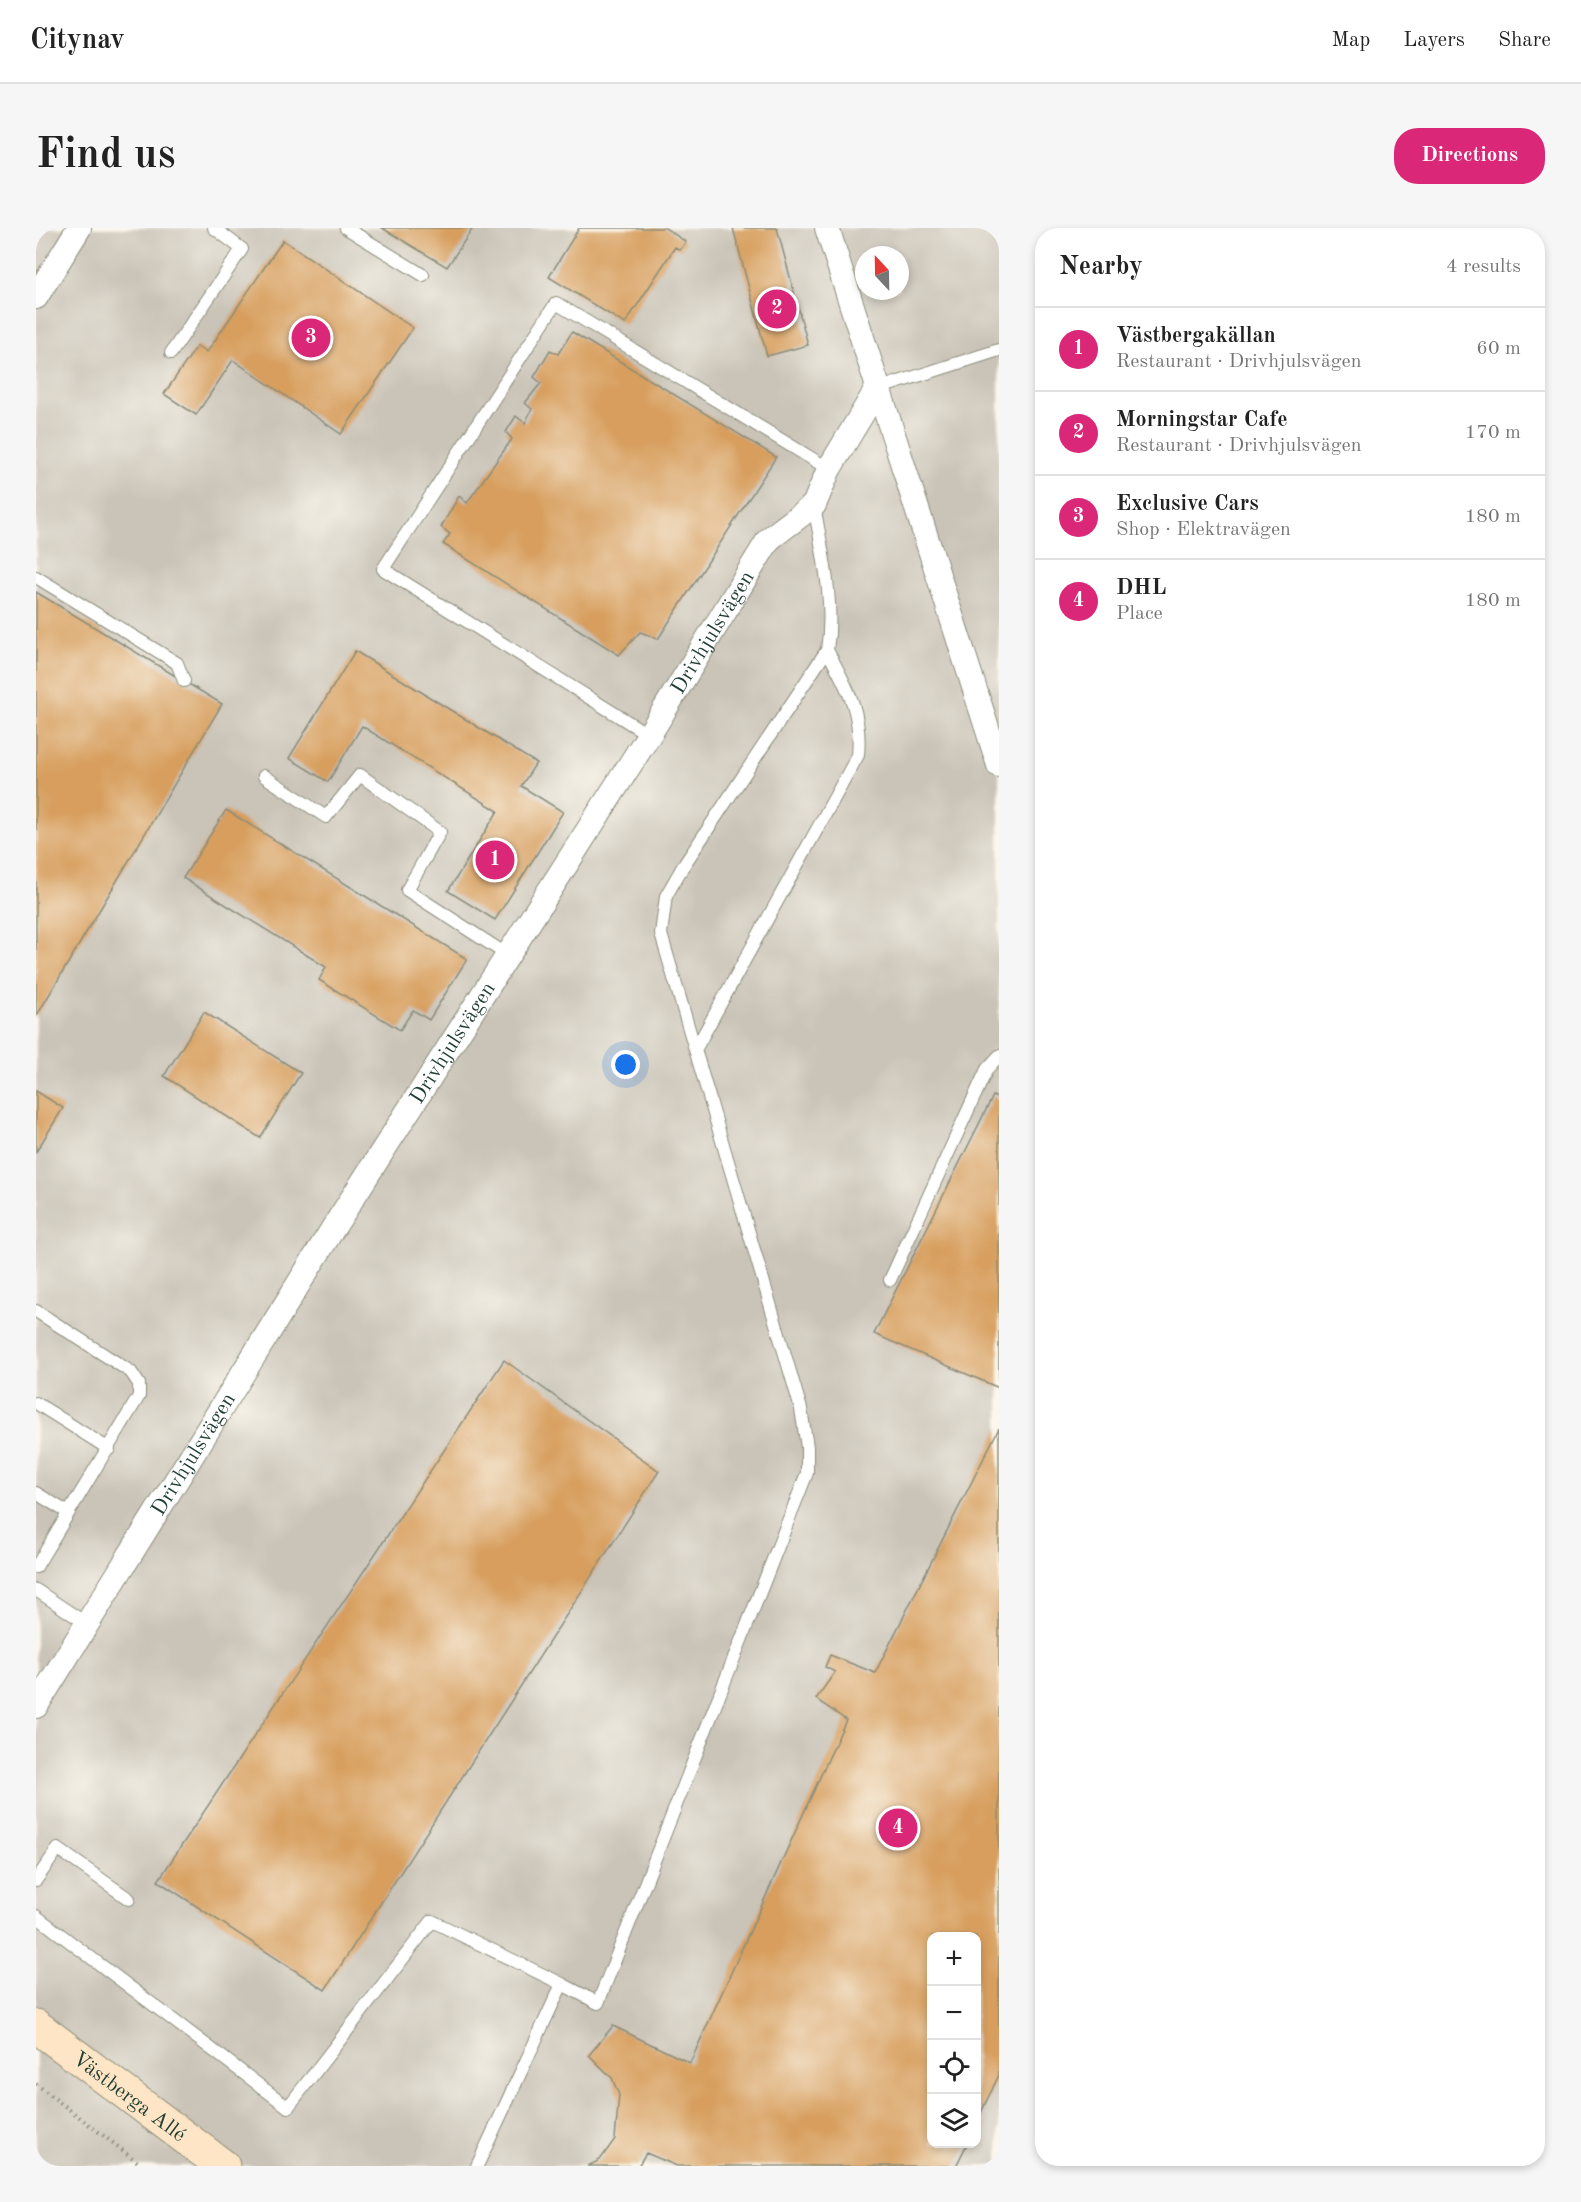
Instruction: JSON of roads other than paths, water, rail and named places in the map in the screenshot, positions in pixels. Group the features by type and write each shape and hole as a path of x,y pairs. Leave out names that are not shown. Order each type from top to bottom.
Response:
{"street":[{"path":"36,297 79,228"},
{"path":"827,228 999,765"},
{"path":"814,505 829,469 877,389"},
{"name":"Drivhjulsvägen","path":"36,1706 332,1230 649,735 769,539 814,505"},
{"name":"Västberga Allé","path":"36,2026 208,2158"}],"lane":[{"path":"171,353 242,249 214,228"},
{"path":"346,228 423,275"},
{"path":"649,735 383,569 556,303 829,469"},
{"path":"877,389 999,350"},
{"path":"36,1916 288,2107 432,1921 562,1983 598,2003 807,1473 807,1447 801,1409 661,934 666,896 827,650 831,630 829,599 814,505"},
{"path":"36,577 177,663 184,681"},
{"path":"695,1050 858,755 860,731 854,703 827,650"},
{"path":"264,776 326,817 360,775 440,832 406,890 509,956"},
{"path":"890,1280 987,1070 999,1056"},
{"path":"36,1311 130,1372 139,1384 139,1396 109,1449 67,1512 36,1568"},
{"path":"36,1403 109,1449"},
{"path":"36,1493 67,1512"},
{"path":"36,1590 87,1624"},
{"path":"36,1880 58,1849 129,1899"},
{"path":"477,2166 562,1983"}],"place":[{"name":"Morningstar Cafe","path":"777,309"},
{"name":"Exclusive Cars","path":"311,338"},
{"name":"Västbergakällan","path":"495,860"},
{"name":"DHL","path":"898,1828"}]}
